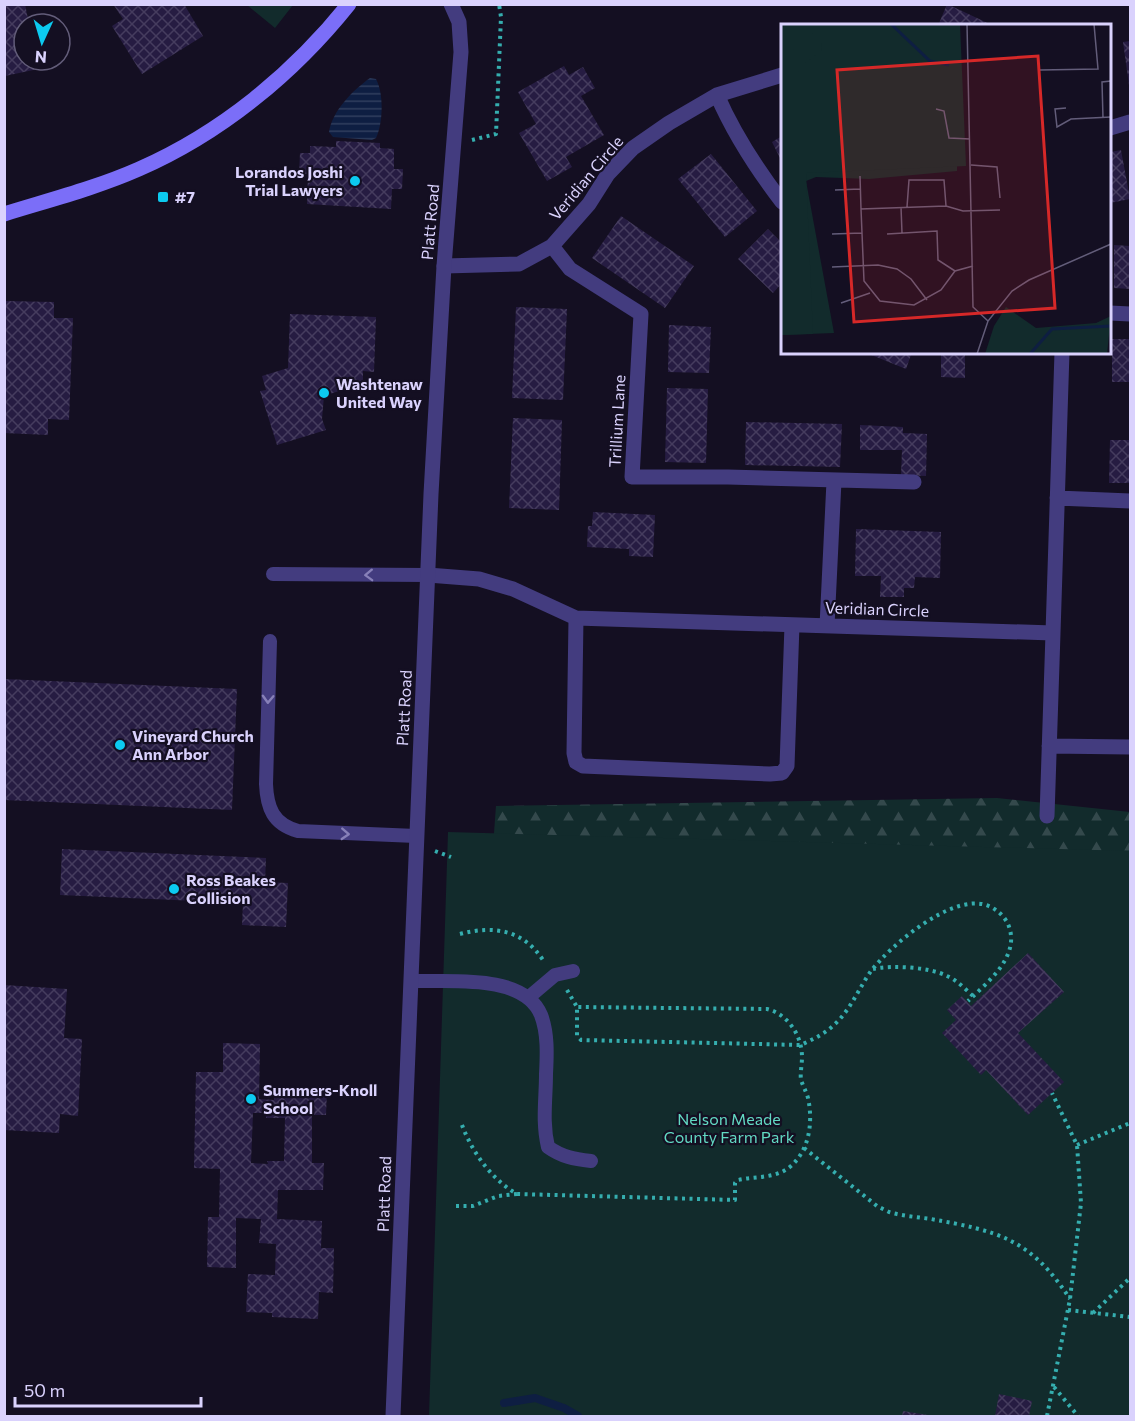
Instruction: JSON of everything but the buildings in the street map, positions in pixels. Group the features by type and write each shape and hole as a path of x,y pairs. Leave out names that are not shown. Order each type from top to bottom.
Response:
{"main road":[{"path":"4,214 139,169 199,138 269,87 299,60 349,4"}],"street":[{"name":"Platt Road","path":"393,1416 428,575 444,266 461,52 459,22 451,4"},
{"name":"Veridian Circle","path":"444,266 519,264 552,246 589,204 608,174 633,148 669,123 717,95 781,76"},
{"path":"717,95 731,126 759,171 781,199"},
{"path":"1111,128 1131,122"},
{"name":"Trillium Lane","path":"552,246 570,269 641,314 632,477 914,482"},
{"path":"1111,313 1131,314"},
{"path":"1047,816 1062,354"},
{"path":"827,626 834,481"},
{"path":"1057,498 1131,501"},
{"name":"Veridian Circle","path":"428,575 479,579 513,589 576,618 1053,633"},
{"path":"576,618 574,753 576,762 583,766 770,774 782,773 787,766 792,625"},
{"path":"1049,746 1131,747"}],"lane":[{"path":"273,574 428,575"},
{"path":"270,640 266,784 267,798 273,815 284,827 298,831 416,836"},
{"path":"529,997 555,975 573,971"},
{"path":"411,981 489,984 510,987 529,997 541,1014 546,1036 544,1116 548,1147 560,1155 591,1161"}],"path":[{"path":"496,134 501,16 499,4"},
{"path":"565,987 577,1007 577,1036 584,1041 801,1045 834,1026 873,969 907,935 926,921 957,907 983,904 995,909 1004,917 1010,930 1012,944 1007,958 968,1001"},
{"path":"460,934 485,930 514,934 531,944 545,963"},
{"path":"873,969 909,968 946,975 973,996"},
{"path":"456,1206 473,1206 498,1196 518,1194 735,1200 736,1181 768,1177 784,1170 796,1160 804,1148 809,1134 810,1113 801,1077 801,1045 796,1032 779,1013 767,1009 577,1007"},
{"path":"1047,1416 1070,1299 1081,1203 1077,1145 1052,1093"},
{"path":"1077,1145 1131,1124"},
{"path":"462,1125 470,1143 486,1166 510,1190 518,1194"},
{"path":"804,1148 877,1206 889,1212 979,1228 1019,1245 1041,1261 1070,1299"},
{"path":"1093,1314 1131,1278"},
{"path":"1068,1310 1131,1317"},
{"path":"1054,1386 1078,1416"}],"green space":[{"path":"247,5 293,5 275,28"},
{"path":"997,798 1130,812 1130,1272 493,847 496,806"},
{"name":"Nelson Meade County Farm Park","path":"448,832 1130,851 1130,1416 429,1416"}],"water":[{"path":"370,78 376,79 379,85 382,108 376,138 372,140 333,137 329,132 334,116 350,95"}],"waterway":[{"path":"504,1403 535,1398 564,1408 578,1416"}],"place":[{"name":"Lorandos Joshi Trial Lawyers","path":"355,181"},
{"name":"#7","path":"163,197"},
{"name":"Washtenaw United Way","path":"324,393"},
{"name":"Vineyard Church Ann Arbor","path":"120,745"},
{"name":"Ross Beakes Collision","path":"174,889"},
{"name":"Summers-Knoll School","path":"251,1099"}]}
